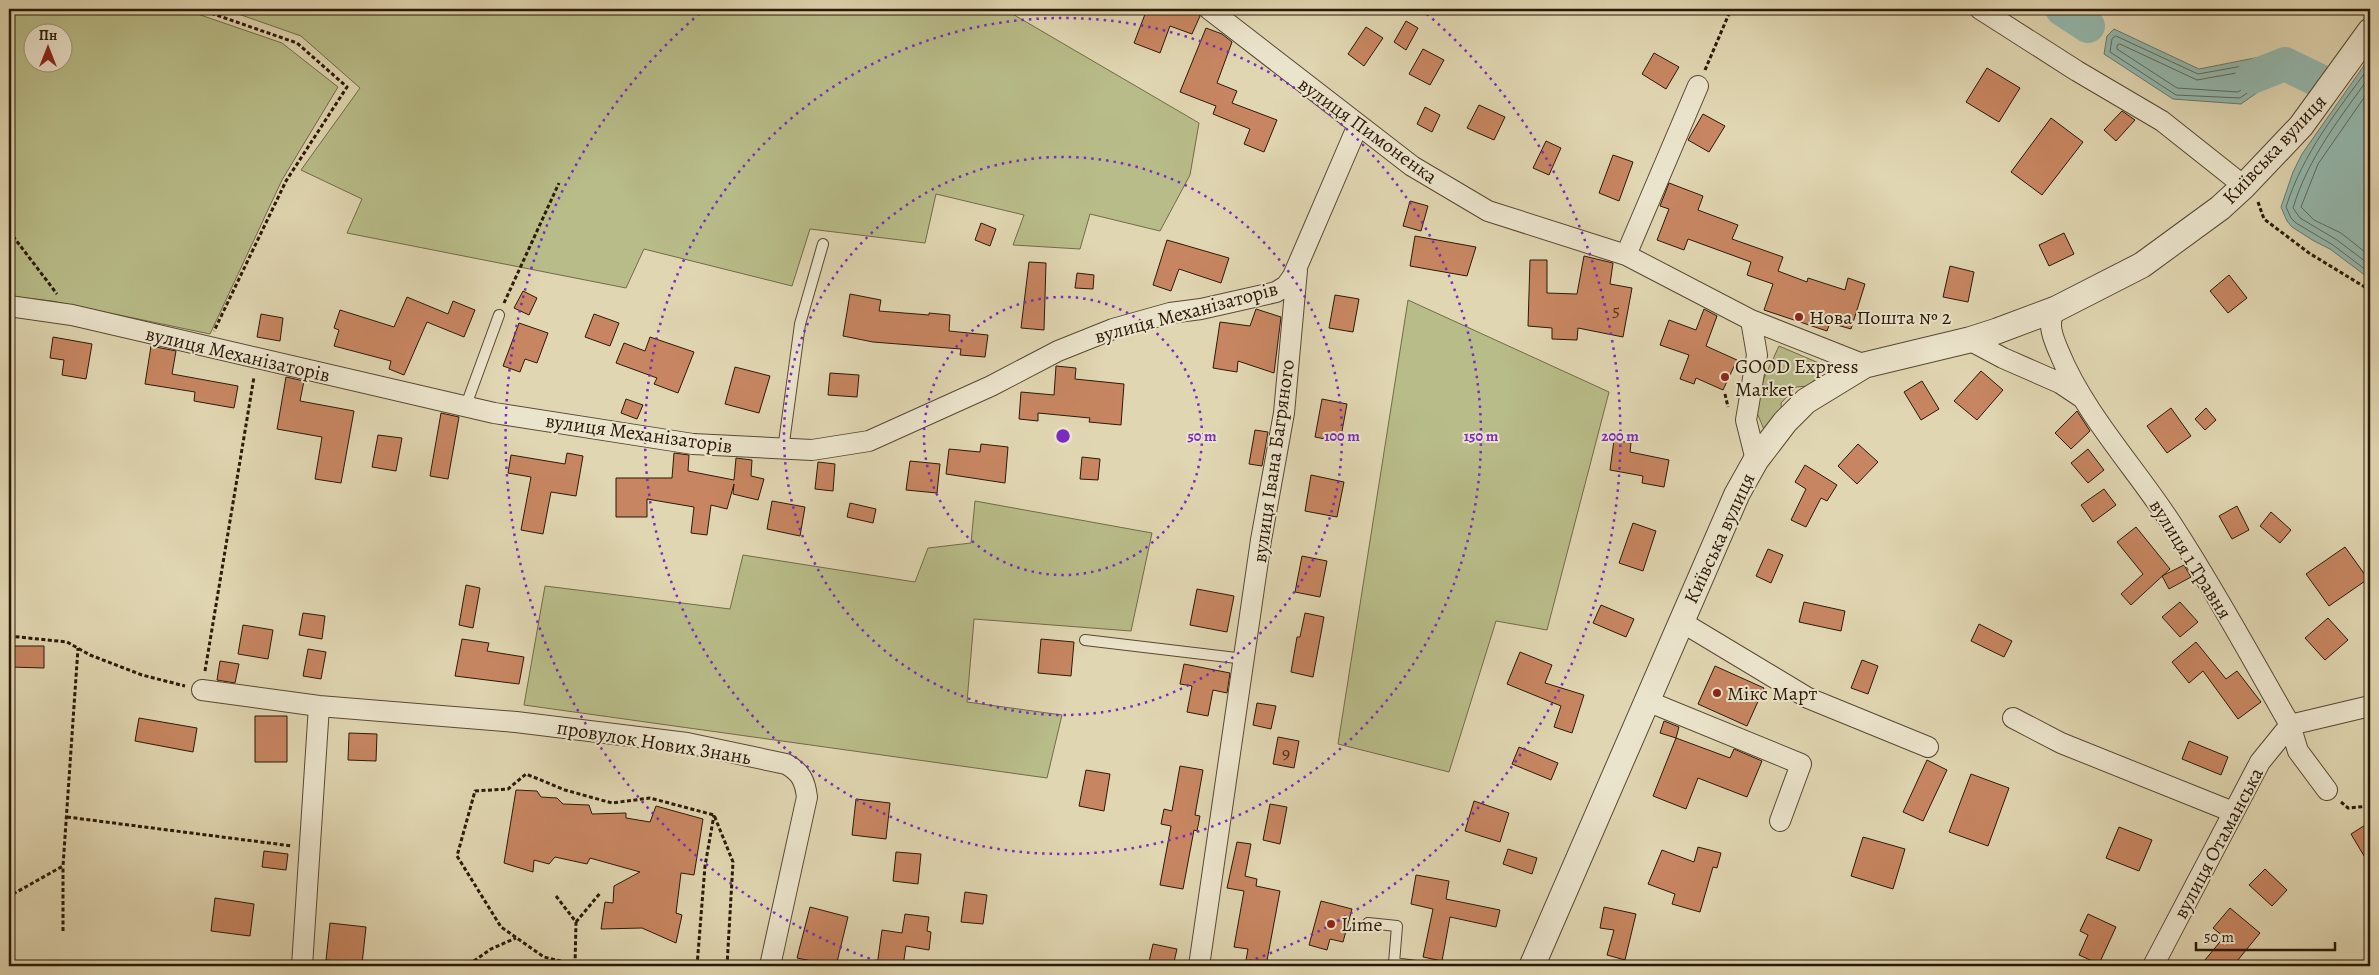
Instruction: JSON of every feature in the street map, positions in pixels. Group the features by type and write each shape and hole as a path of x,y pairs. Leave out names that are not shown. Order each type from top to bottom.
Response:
{"street":[{"name":"вулиця Пимоненка","path":"1209,9 1412,166 1488,211 1626,255 1751,320 1865,365"},
{"path":"1980,9 2077,71 2162,121 2248,182"},
{"name":"Київська вулиця","path":"1532,966 1680,621 1737,494 1756,460 1785,422 1806,401 1865,365 1969,340 2047,317 2142,265 2220,208 2248,182 2301,126 2370,32"},
{"path":"1626,255 1698,86"},
{"name":"вулиця Механізаторів","path":"9,306 72,315 211,346 465,408 693,444 782,450 831,448 869,441 1015,375 1058,351 1103,332 1170,313 1260,297 1276,292 1286,286 1298,263 1358,125"},
{"name":"вулиця Івана Багряного","path":"1199,966 1245,659 1262,530 1284,413 1298,263"},
{"path":"1260,297 1284,296 1290,300 1293,308"},
{"path":"2047,317 2059,352 2084,399"},
{"path":"1751,320 1757,354 1746,420 1756,460"},
{"path":"1969,340 2002,358 2060,383 2084,399"},
{"name":"вулиця 1 Травня","path":"2084,399 2175,529 2290,724 2298,751 2327,790"},
{"path":"1680,621 1808,698 1928,747"},
{"path":"202,690 319,706 302,966"},
{"path":"1647,701 1801,764 1780,821"},
{"name":"провулок Нових Знань","path":"319,706 516,722 687,743 786,764 797,770 806,783 807,797 770,966"},
{"path":"2290,724 2370,706"},
{"path":"2014,718 2061,744 2233,812"},
{"name":"вулиця Отаманська","path":"2153,966 2260,762 2290,724"}],"lane":[{"path":"782,450 800,324 823,244"},
{"path":"465,408 499,315"},
{"path":"1085,640 1245,659"},
{"path":"1368,922 1397,926 1394,962 1416,966"}],"path":[{"path":"199,9 297,43 347,87 286,181 216,325 211,346"},
{"path":"1698,86 1731,9"},
{"path":"2248,182 2264,219 2309,253 2368,289 2370,295"},
{"path":"499,315 559,184"},
{"path":"9,231 72,315"},
{"path":"9,636 67,642 142,675 202,690 258,359"},
{"path":"63,931 63,866 78,648"},
{"path":"580,966 544,957 501,927 457,856 475,790 508,789 526,774 565,790 612,803 650,798 714,815"},
{"path":"2327,790 2348,808 2370,806"},
{"path":"697,966 704,866 714,815"},
{"path":"714,815 732,862 727,966"},
{"path":"67,817 310,849"},
{"path":"13,894 63,866"},
{"path":"575,965 576,922 601,892"},
{"path":"556,896 576,922"},
{"path":"471,966 471,963 491,949 516,938"}],"green space":[{"path":"9,9 183,9 282,43 338,87 282,180 210,334 52,301 9,296"},
{"path":"224,9 1004,9 1199,123 1190,175 1160,231 1090,214 1080,249 1013,245 1024,215 936,194 925,243 810,229 792,286 644,249 626,288 347,233 362,199 301,170 360,88 301,36"},
{"path":"1408,300 1609,392 1547,630 1496,621 1449,772 1338,744"},
{"path":"1779,346 1826,366 1809,386 1796,387 1781,403 1782,415 1765,432 1755,408 1764,378"},
{"path":"975,501 1152,533 1131,631 974,619 967,702 1062,715 1047,778 524,705 545,586 730,609 743,555 915,582 928,548 971,543"}],"water":[{"path":"2114,29 2199,69 2270,55 2299,58 2298,68 2289,70 2241,104 2173,99 2104,54 2107,36"},
{"path":"2370,57 2370,279 2330,249 2292,227 2281,207 2293,172 2302,154"}],"building":[{"path":"1147,9 1193,9 1198,10 1200,16 1192,34 1170,26 1160,53 1134,43"},
{"path":"1406,21 1418,28 1406,50 1394,42"},
{"path":"1366,27 1383,38 1364,66 1348,54"},
{"path":"1206,28 1222,34 1232,42 1217,83 1237,91 1232,103 1277,120 1264,152 1244,144 1250,129 1213,114 1216,106 1180,92"},
{"path":"1423,49 1444,60 1430,85 1409,74"},
{"path":"1654,53 1679,67 1666,89 1642,74"},
{"path":"1987,68 2020,88 1999,122 1966,102"},
{"path":"1479,105 1505,117 1494,140 1467,128"},
{"path":"1425,107 1440,115 1432,132 1417,124"},
{"path":"2122,111 2135,120 2116,141 2104,130"},
{"path":"1703,114 1725,126 1709,152 1688,140"},
{"path":"2051,118 2083,142 2042,195 2011,172"},
{"path":"1546,141 1561,148 1549,175 1533,168"},
{"path":"1613,155 1633,162 1619,201 1599,193"},
{"path":"1669,183 1703,196 1698,210 1738,225 1732,239 1783,257 1778,271 1807,282 1808,278 1845,290 1848,278 1865,284 1851,329 1830,323 1827,331 1764,310 1773,284 1747,275 1751,262 1688,239 1684,250 1657,240 1669,209 1660,206"},
{"path":"1410,201 1428,206 1421,231 1403,226"},
{"path":"981,223 996,229 990,246 975,240"},
{"path":"2064,233 2074,254 2049,266 2039,245"},
{"path":"1415,236 1476,247 1467,276 1410,266"},
{"path":"1167,240 1229,258 1221,283 1179,269 1171,291 1153,285"},
{"path":"1584,256 1613,263 1610,284 1632,288 1623,337 1578,328 1577,340 1552,339 1552,328 1528,326 1530,260 1547,260 1547,293 1577,294"},
{"path":"1029,262 1046,263 1044,330 1021,328"},
{"path":"1950,266 1974,272 1968,302 1943,297"},
{"path":"1077,273 1094,275 1093,289 1075,288"},
{"path":"2229,275 2247,298 2228,313 2210,291"},
{"path":"523,291 537,298 529,315 514,308"},
{"path":"850,294 881,300 879,311 950,315 949,331 988,335 985,357 960,355 961,349 873,342 843,336"},
{"path":"1335,295 1359,299 1353,332 1329,328"},
{"path":"407,297 448,314 453,301 475,310 464,337 427,322 404,375 389,369 391,361 334,346 339,330 334,328 340,310 394,327"},
{"path":"1256,309 1281,317 1274,373 1238,361 1237,372 1213,368 1220,322 1250,326"},
{"path":"1704,309 1717,316 1706,346 1737,360 1723,390 1696,378 1694,384 1680,379 1689,355 1660,345 1669,320 1696,330"},
{"path":"261,314 283,318 280,341 257,337"},
{"path":"594,314 619,323 610,346 585,337"},
{"path":"519,323 548,333 537,363 525,359 520,372 503,366"},
{"path":"53,337 92,344 86,379 62,375 64,360 50,358"},
{"path":"650,337 694,352 678,393 654,384 657,378 616,363 624,343 645,351"},
{"path":"151,346 176,351 172,374 238,386 234,408 194,401 195,392 145,384"},
{"path":"1056,366 1076,368 1075,379 1124,384 1121,425 1089,422 1090,418 1038,413 1038,421 1019,419 1021,392 1054,395"},
{"path":"735,367 770,376 759,413 725,404"},
{"path":"1981,371 2003,390 1977,420 1954,401"},
{"path":"830,373 859,375 857,397 828,395"},
{"path":"286,377 304,381 300,401 354,411 341,483 315,479 322,437 277,429"},
{"path":"1922,381 1939,409 1921,420 1904,392"},
{"path":"626,399 643,405 637,419 621,413"},
{"path":"1322,399 1347,404 1340,442 1315,437"},
{"path":"2171,408 2191,436 2167,453 2147,426"},
{"path":"2206,408 2216,420 2205,430 2195,419"},
{"path":"2077,411 2090,431 2071,449 2055,433"},
{"path":"441,413 459,417 448,479 430,476"},
{"path":"1255,430 1268,432 1262,466 1249,464"},
{"path":"378,435 402,438 396,471 372,467"},
{"path":"1614,440 1631,443 1630,452 1669,460 1664,487 1642,483 1643,476 1610,470"},
{"path":"981,444 1008,447 1005,483 946,474 949,449 980,452"},
{"path":"1858,444 1878,462 1857,484 1838,466"},
{"path":"2088,449 2104,470 2088,483 2071,463"},
{"path":"567,453 583,456 576,496 551,492 543,534 521,530 531,477 508,473 511,455 565,464"},
{"path":"674,453 689,455 688,471 734,480 736,458 752,460 751,476 764,479 758,500 733,494 734,484 727,509 711,505 707,535 691,533 694,507 647,499 647,517 616,517 616,478 672,478"},
{"path":"1082,457 1100,459 1098,480 1080,479"},
{"path":"910,461 940,464 937,493 906,490"},
{"path":"818,462 835,464 833,491 815,489"},
{"path":"1805,465 1837,485 1827,501 1821,498 1806,527 1791,520 1806,489 1795,482"},
{"path":"1311,475 1344,482 1337,517 1305,511"},
{"path":"2104,489 2116,505 2093,522 2081,505"},
{"path":"772,501 805,507 800,536 767,529"},
{"path":"850,503 876,509 873,523 847,517"},
{"path":"2237,506 2249,530 2232,539 2219,516"},
{"path":"2271,512 2291,530 2280,543 2260,526"},
{"path":"1633,523 1656,531 1643,571 1619,563"},
{"path":"2136,527 2170,569 2131,605 2121,594 2143,574 2117,542"},
{"path":"2345,547 2368,579 2329,606 2306,574"},
{"path":"1768,549 1783,555 1771,583 1756,576"},
{"path":"1302,556 1327,561 1320,597 1295,592"},
{"path":"2184,565 2191,577 2169,589 2162,576"},
{"path":"466,585 480,588 473,628 459,625"},
{"path":"1197,589 1234,596 1227,632 1190,625"},
{"path":"1804,602 1845,611 1841,631 1799,622"},
{"path":"2180,602 2198,622 2180,637 2162,617"},
{"path":"1601,605 1634,619 1626,637 1593,623"},
{"path":"303,613 325,616 322,639 299,635"},
{"path":"1305,613 1324,617 1313,677 1291,672 1297,637 1300,637"},
{"path":"2328,618 2348,640 2325,660 2305,638"},
{"path":"1979,624 2012,641 2004,657 1971,641"},
{"path":"243,625 273,630 268,659 238,654"},
{"path":"462,639 489,643 487,651 524,657 519,684 455,676"},
{"path":"1041,639 1074,642 1071,676 1038,673"},
{"path":"2196,642 2226,679 2237,671 2261,702 2238,719 2203,671 2189,683 2172,662"},
{"path":"11,646 44,646 44,668 10,667"},
{"path":"308,649 326,652 321,679 303,676"},
{"path":"1520,652 1552,665 1545,683 1584,695 1572,733 1554,727 1561,706 1507,684"},
{"path":"1862,660 1878,666 1868,694 1851,688"},
{"path":"220,661 239,664 235,683 217,680"},
{"path":"1184,664 1230,673 1227,693 1213,690 1208,716 1187,712 1192,686 1180,684"},
{"path":"1715,666 1764,688 1747,726 1698,704"},
{"path":"1257,703 1276,706 1271,729 1253,725"},
{"path":"255,716 287,716 287,762 255,762"},
{"path":"139,718 197,728 193,752 135,741"},
{"path":"1664,721 1679,727 1676,738 1660,733"},
{"path":"349,733 377,734 376,761 348,760"},
{"path":"1278,737 1299,741 1294,768 1273,764"},
{"path":"1676,738 1730,758 1734,749 1762,761 1747,797 1698,778 1686,809 1653,796"},
{"path":"2189,741 2228,757 2221,775 2182,759"},
{"path":"1519,747 1558,763 1551,780 1512,764"},
{"path":"1927,760 1947,770 1923,821 1903,812"},
{"path":"1180,766 1203,770 1195,815 1200,816 1197,831 1194,830 1183,889 1160,885 1171,826 1161,824 1164,809 1172,811"},
{"path":"1086,770 1110,774 1104,811 1079,806"},
{"path":"1971,774 2009,788 1988,846 1949,832"},
{"path":"516,790 537,791 541,797 557,798 563,804 589,805 592,814 626,813 626,818 650,822 656,806 703,819 694,875 681,873 676,913 682,915 676,943 642,928 601,929 605,902 613,903 614,886 640,872 590,858 587,864 555,857 549,864 534,860 533,872 504,863"},
{"path":"856,799 890,803 886,839 852,835"},
{"path":"1474,801 1509,813 1500,842 1465,831"},
{"path":"1270,804 1287,807 1280,844 1263,840"},
{"path":"2370,822 2370,866 2351,834"},
{"path":"2119,827 2152,840 2139,871 2106,858"},
{"path":"1863,837 1905,849 1893,889 1851,876"},
{"path":"1237,842 1251,844 1245,876 1257,879 1256,886 1280,891 1266,966 1245,966 1248,949 1234,947 1244,891 1227,888"},
{"path":"1698,847 1721,853 1717,868 1713,867 1700,912 1672,904 1675,894 1648,884 1662,850 1694,862"},
{"path":"1508,849 1537,858 1532,874 1503,864"},
{"path":"264,851 288,854 286,870 262,867"},
{"path":"896,852 921,854 918,884 893,881"},
{"path":"2265,869 2287,890 2272,906 2249,885"},
{"path":"1416,875 1449,881 1446,899 1500,910 1496,927 1450,917 1442,961 1423,957 1433,909 1411,904"},
{"path":"965,892 987,895 983,924 961,922"},
{"path":"215,898 254,904 250,936 211,931"},
{"name":"Lime","path":"1321,901 1352,909 1343,942 1330,939 1327,950 1309,945"},
{"path":"810,907 848,917 836,966 797,958"},
{"path":"1604,907 1636,914 1625,960 1607,955 1614,930 1600,928"},
{"path":"2230,908 2260,933 2233,966 2200,966 2224,937 2213,928"},
{"path":"905,914 929,917 927,931 931,932 929,950 906,946 903,966 877,966 882,930 902,933"},
{"path":"2088,914 2116,927 2099,964 2079,955 2088,935 2080,931"},
{"path":"330,923 366,927 362,964 326,960"},
{"path":"1153,944 1177,949 1173,966 1148,966"}],"waterway":[{"path":"2062,9 2088,26"},
{"path":"2252,77 2285,64 2320,81"}],"place":[{"name":"Нова Пошта № 2","path":"1799,317"},
{"name":"GOOD Express Market","path":"1725,377"},
{"name":"Мікс Март","path":"1717,693"},
{"name":"Lime","path":"1331,924"}]}
